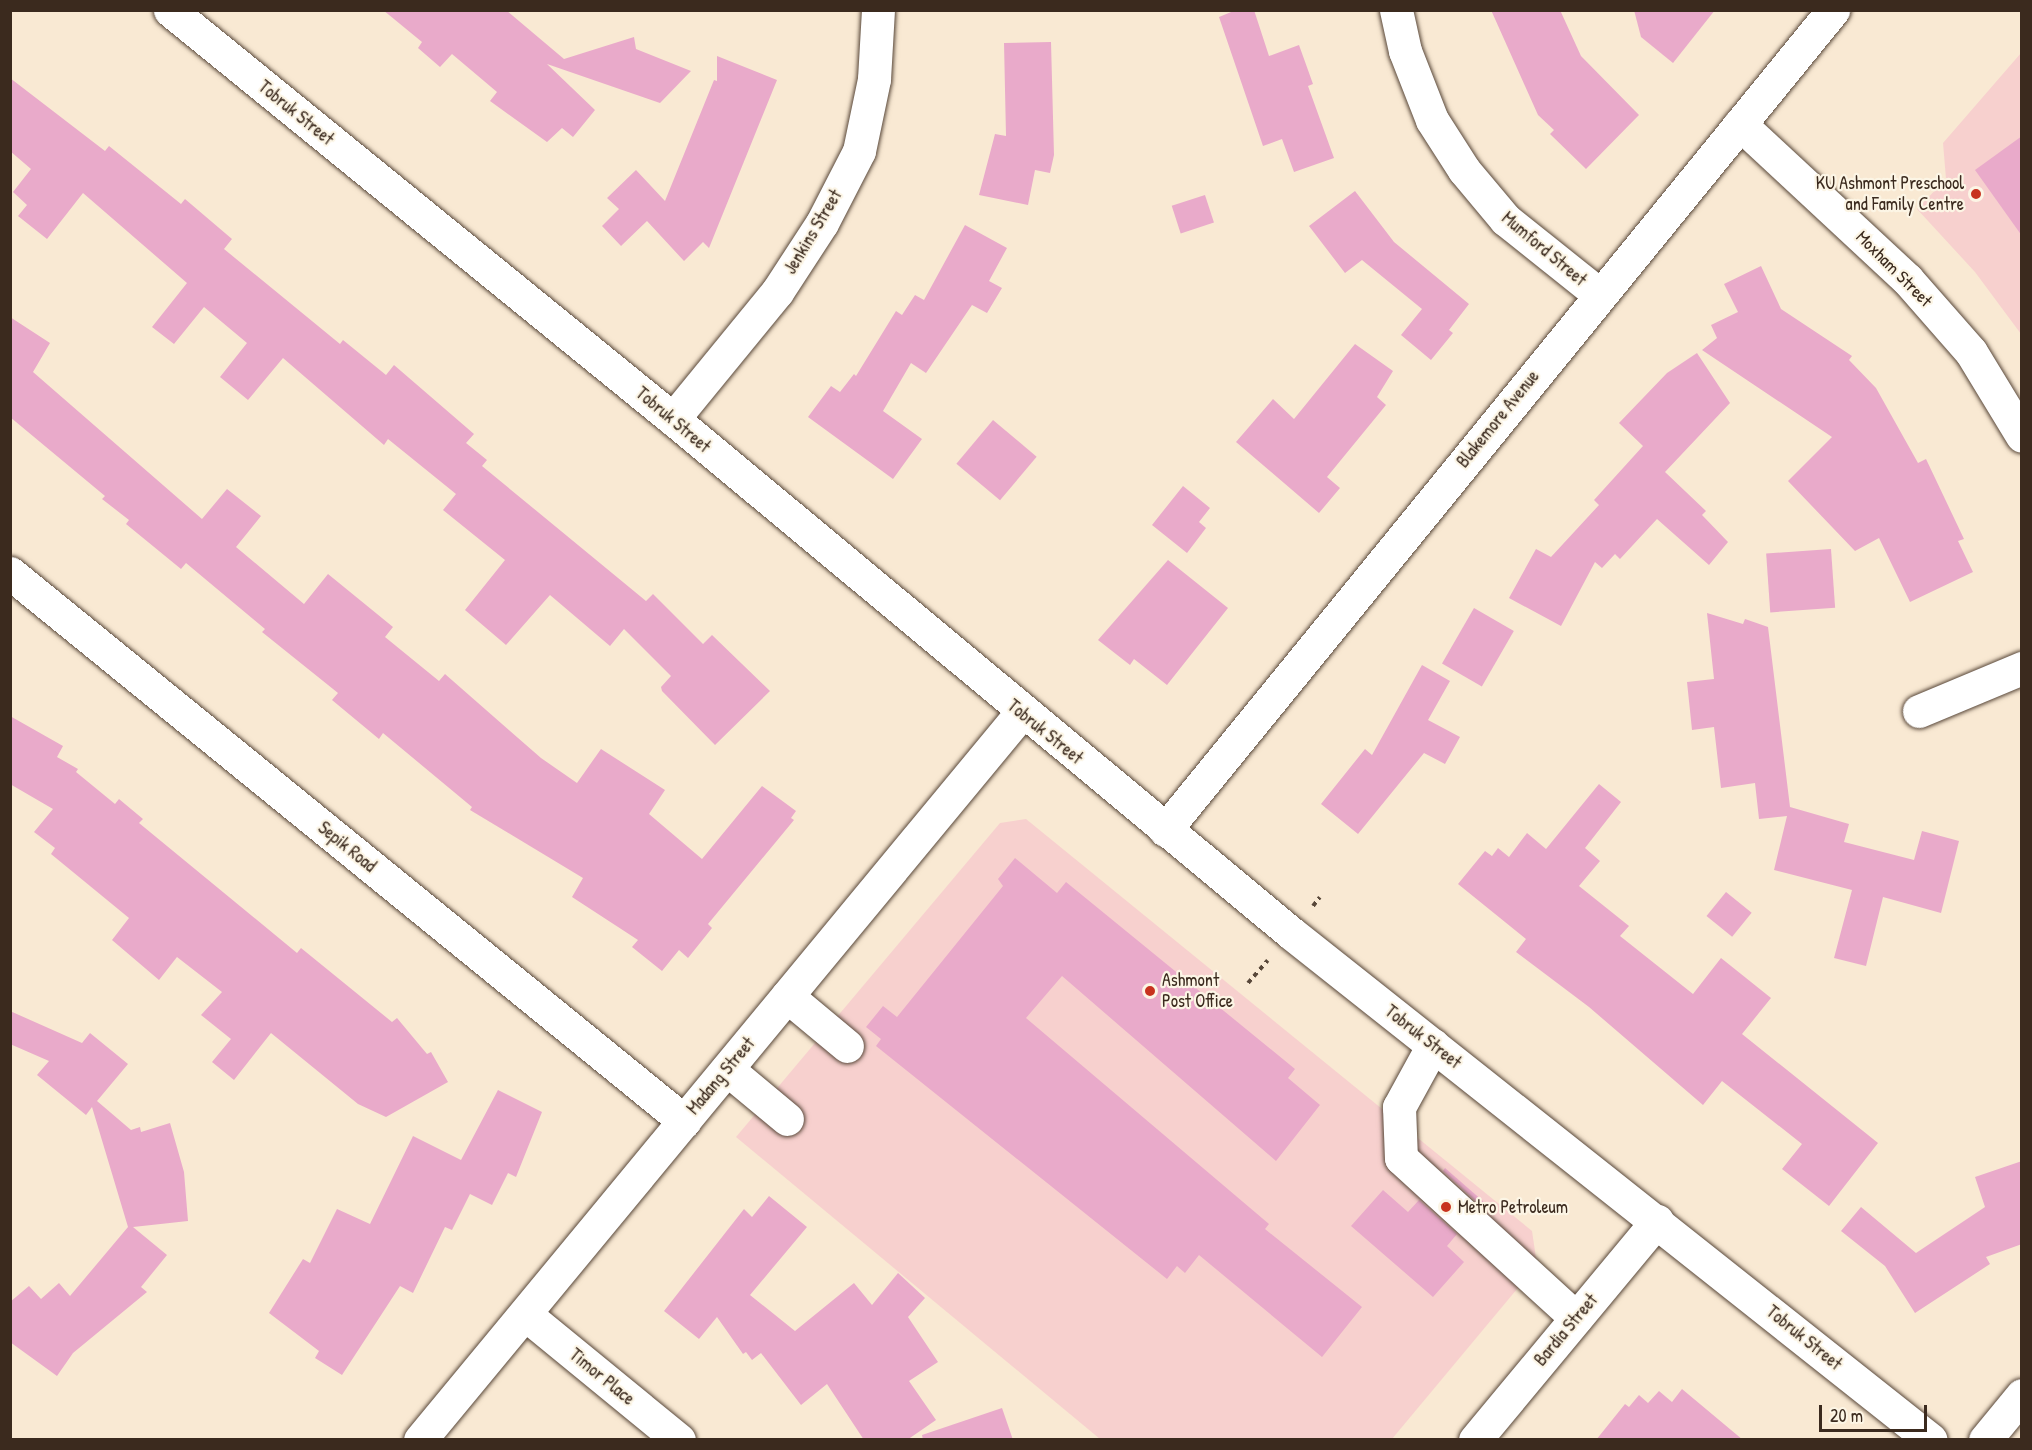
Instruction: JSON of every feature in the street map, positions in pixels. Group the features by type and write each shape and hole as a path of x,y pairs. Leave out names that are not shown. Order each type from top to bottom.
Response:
{"street":[{"name":"Tobruk Street","path":"170,10 673,419 1165,830 1931,1440"},
{"name":"Jenkins Street","path":"673,419 777,292 822,223 854,161 874,79 878,10"},
{"name":"Mumford Street","path":"1396,10 1405,51 1432,120 1464,170 1506,220 1600,295"},
{"name":"Blakemore Avenue","path":"1165,830 1833,10"},
{"name":"Moxham Street","path":"1740,124 1907,279 1971,352 2022,436"},
{"name":"Sepik Road","path":"10,573 684,1121"},
{"path":"1919,711 2022,669"},
{"name":"Madang Street","path":"420,1440 1022,712"},
{"path":"788,996 847,1047"},
{"path":"1433,1045 1399,1107 1401,1158 1576,1318"},
{"path":"727,1069 787,1119"},
{"name":"Bardia Street","path":"1474,1440 1657,1221"},
{"name":"Timor Place","path":"525,1314 679,1440"},
{"path":"1985,1440 2022,1395"}],"shaded area":[{"name":"KU Ashmont Preschool and Family Centre","path":"2021,53 2021,334 1975,272 1917,209 1946,179 1943,143"},
{"path":"1026,819 1532,1231 1537,1265 1392,1439 1100,1439 736,1137 1000,823"}],"building":[{"path":"383,10 506,10 564,59 634,37 636,49 691,71 660,103 547,64 595,110 573,137 562,128 547,142 490,101 497,92 452,54 440,67 418,48 422,42"},
{"path":"1236,10 1254,10 1269,56 1299,45 1313,84 1308,86 1334,158 1294,172 1282,139 1263,146 1219,17"},
{"path":"1491,10 1560,10 1581,56 1639,115 1586,169 1550,134 1554,130 1538,115"},
{"path":"1634,10 1715,10 1673,63 1641,37"},
{"path":"1051,42 1054,155 1050,173 1035,170 1028,205 979,195 995,134 1006,136 1004,43"},
{"path":"717,56 777,80 709,248 703,242 684,261 647,221 621,246 602,226 619,209 607,198 636,170 665,201 714,80 717,81"},
{"path":"10,78 105,151 109,146 181,204 185,199 232,239 224,249 340,344 343,340 386,375 394,365 474,434 466,443 487,460 482,466 646,601 653,594 703,644 712,635 770,691 715,745 662,691 661,687 671,676 624,629 610,646 550,595 506,645 465,610 505,560 443,510 456,494 388,439 384,445 283,358 248,400 220,377 247,343 204,307 174,344 152,327 187,283 83,193 47,239 18,216 27,205 13,192 31,169 10,151"},
{"path":"2022,136 2022,236 1975,170"},
{"path":"1355,191 1394,242 1469,304 1449,330 1453,333 1431,360 1401,335 1422,309 1362,260 1345,273 1309,226"},
{"path":"1205,195 1214,223 1181,233 1172,206"},
{"path":"965,225 1007,248 989,281 1002,288 987,313 972,305 926,373 911,363 883,411 922,439 893,479 808,417 831,386 840,392 854,374 856,376 896,311 902,315 915,295 924,300"},
{"path":"1761,266 1781,309 1852,356 1849,360 1876,388 1918,463 1926,459 1964,539 1958,541 1973,572 1910,602 1879,538 1855,551 1788,481 1832,437 1702,350 1717,338 1711,325 1738,312 1724,284"},
{"path":"10,317 50,343 33,372 202,519 227,489 261,516 236,547 304,604 328,574 393,627 385,637 439,681 445,674 541,758 577,783 601,749 665,790 649,814 702,859 762,786 796,811 791,818 794,820 708,924 712,928 688,958 679,950 662,971 632,947 638,940 572,897 583,878 470,810 472,807 383,733 379,739 332,700 338,693 262,632 265,629 186,563 181,569 126,524 129,520 102,499 105,496 10,417"},
{"path":"1355,344 1393,371 1377,397 1386,405 1327,477 1340,488 1319,513 1236,442 1273,399 1294,419"},
{"path":"1697,353 1730,403 1665,472 1706,511 1702,515 1728,542 1709,565 1657,519 1620,559 1615,554 1602,568 1595,562 1561,626 1509,598 1536,549 1551,557 1599,505 1594,500 1643,446 1619,423 1667,373"},
{"path":"993,420 1037,457 1000,500 956,464"},
{"path":"1183,486 1210,508 1199,522 1206,528 1187,553 1152,525"},
{"path":"1831,549 1835,608 1770,612 1766,554"},
{"path":"1168,560 1228,608 1167,685 1134,659 1130,665 1098,640"},
{"path":"1474,608 1514,631 1482,686 1442,663"},
{"path":"1707,613 1743,624 1745,619 1768,627 1790,807 1849,824 1844,842 1914,860 1922,831 1959,841 1941,913 1883,897 1866,966 1834,958 1852,890 1774,870 1787,816 1759,819 1755,783 1721,788 1714,727 1692,730 1687,682 1714,679"},
{"path":"1422,665 1450,681 1428,720 1460,737 1445,764 1424,753 1358,834 1321,804 1365,749 1372,755"},
{"path":"10,716 63,746 57,757 78,769 76,772 115,804 119,799 143,819 139,823 297,953 301,948 392,1022 397,1018 427,1054 431,1052 448,1082 386,1117 358,1104 271,1033 234,1080 212,1062 231,1039 201,1015 222,992 177,957 159,980 112,940 129,918 51,854 55,848 34,832 53,809 10,784"},
{"path":"1599,784 1621,802 1585,848 1600,861 1579,886 1629,926 1620,936 1693,994 1721,958 1771,998 1742,1034 1878,1143 1829,1206 1782,1169 1802,1144 1722,1081 1703,1105 1589,1007 1516,952 1526,939 1458,884 1485,851 1492,856 1498,848 1509,857 1527,833 1546,849"},
{"path":"1015,858 1057,893 1066,882 1295,1069 1288,1078 1320,1105 1276,1161 1062,976 1026,1018 1269,1224 1265,1229 1362,1307 1322,1357 1199,1255 1185,1273 1177,1266 1167,1279 876,1046 881,1039 866,1027 883,1006 897,1017 1003,886 998,879"},
{"path":"1726,892 1752,913 1732,937 1706,916"},
{"path":"10,1011 82,1043 90,1033 128,1064 97,1101 131,1130 140,1127 141,1132 170,1123 184,1172 188,1221 133,1227 167,1255 141,1287 147,1292 73,1353 57,1376 10,1342 10,1302 29,1286 41,1299 59,1283 70,1296 128,1227 92,1107 86,1115 37,1075 49,1061 10,1044"},
{"path":"498,1090 542,1112 516,1177 508,1173 492,1205 470,1194 452,1230 445,1227 413,1293 400,1286 342,1375 315,1358 319,1351 269,1313 303,1259 310,1263 337,1209 370,1224 413,1136 461,1160"},
{"path":"2022,1161 2022,1244 1986,1257 1990,1264 1915,1313 1885,1266 1841,1231 1861,1207 1916,1253 1985,1207 1975,1177"},
{"path":"1445,1168 1484,1202 1481,1206 1443,1171"},
{"path":"1383,1190 1408,1212 1419,1200 1457,1234 1447,1246 1464,1262 1433,1297 1351,1226"},
{"path":"769,1196 807,1227 750,1295 795,1331 854,1283 872,1305 898,1273 925,1298 908,1317 938,1362 909,1381 936,1420 907,1440 864,1440 827,1384 801,1405 761,1353 752,1360 746,1352 743,1354 717,1317 699,1339 664,1311 744,1209 752,1217"},
{"path":"1682,1389 1743,1440 1596,1440 1625,1404 1629,1407 1639,1395 1648,1403 1659,1391 1672,1402"},
{"path":"1002,1408 1013,1440 923,1440 922,1435"}],"place":[{"name":"KU Ashmont Preschool and Family Centre","path":"1976,194"},
{"name":"Ashmont Post Office","path":"1150,991"},
{"name":"Metro Petroleum","path":"1446,1207"}]}
